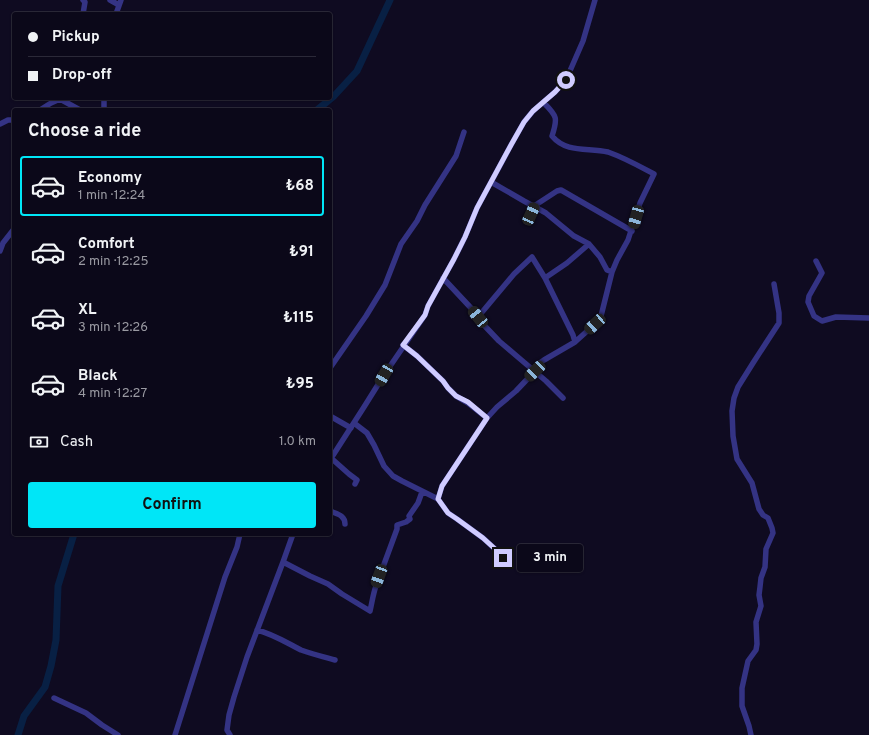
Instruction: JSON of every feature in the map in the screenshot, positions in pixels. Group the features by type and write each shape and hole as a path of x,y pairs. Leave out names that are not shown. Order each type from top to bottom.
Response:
{"street":[{"path":"83,0 85,2 83,12"},
{"path":"110,0 120,3"},
{"path":"332,457 403,345 425,315 428,306 465,237 477,208 524,122 533,111 544,103 566,80 583,41 595,0"},
{"path":"43,108 58,100"},
{"path":"62,100 76,108"},
{"path":"438,499 442,486 487,418 535,371 538,364 575,342 595,324 601,316 612,272 632,231 640,203 654,174 627,159 606,152 568,147 557,142 552,136 556,124 555,116 552,110 544,103"},
{"path":"0,124 8,120 12,120"},
{"path":"332,365 366,316 385,285 401,244 417,222 425,205 456,156 464,132"},
{"path":"491,182 546,213 574,236 589,244 600,257 607,270 612,272"},
{"path":"527,222 534,206 557,190 561,190 632,231"},
{"path":"0,251 3,243 12,232"},
{"path":"545,278 567,264 589,244"},
{"path":"478,317 514,274 532,257 545,278 575,342"},
{"path":"816,261 822,273 809,296 808,302 814,316 822,321 836,317 869,318"},
{"path":"443,278 499,341 564,398"},
{"path":"751,735 750,726 742,706 742,688 748,661 756,650 756,622 761,606 759,595 761,578 765,568 766,550 773,533 768,518 763,515 759,509 752,483 737,459 733,436 732,411 734,398 738,387 779,324 779,313 774,284"},
{"path":"403,345 443,381 456,396 468,402 487,418"},
{"path":"332,417 367,433 388,472 422,492 438,499 448,513 483,538 511,564"},
{"path":"332,460 357,480 354,484"},
{"path":"283,562 328,584 370,611 373,595 397,529 397,525 410,519 409,516 418,503 422,492"},
{"path":"332,513 342,516 345,520 345,524"},
{"path":"175,735 197,663 239,536"},
{"path":"221,735 228,733 229,715 247,657 292,536"},
{"path":"258,630 303,650 335,660"},
{"path":"54,698 86,714 118,735"}],"waterway":[{"path":"332,98 357,71 390,0"},
{"path":"319,108 329,100"},
{"path":"18,735 24,716 45,687 51,666 56,640 58,586 73,536"}],"route":[{"path":"503,558 483,538 448,513 438,499 442,486 487,418 468,402 456,396 443,381 403,345 425,315 428,306 465,237 477,208 524,122 533,111 544,103 566,80"}]}
